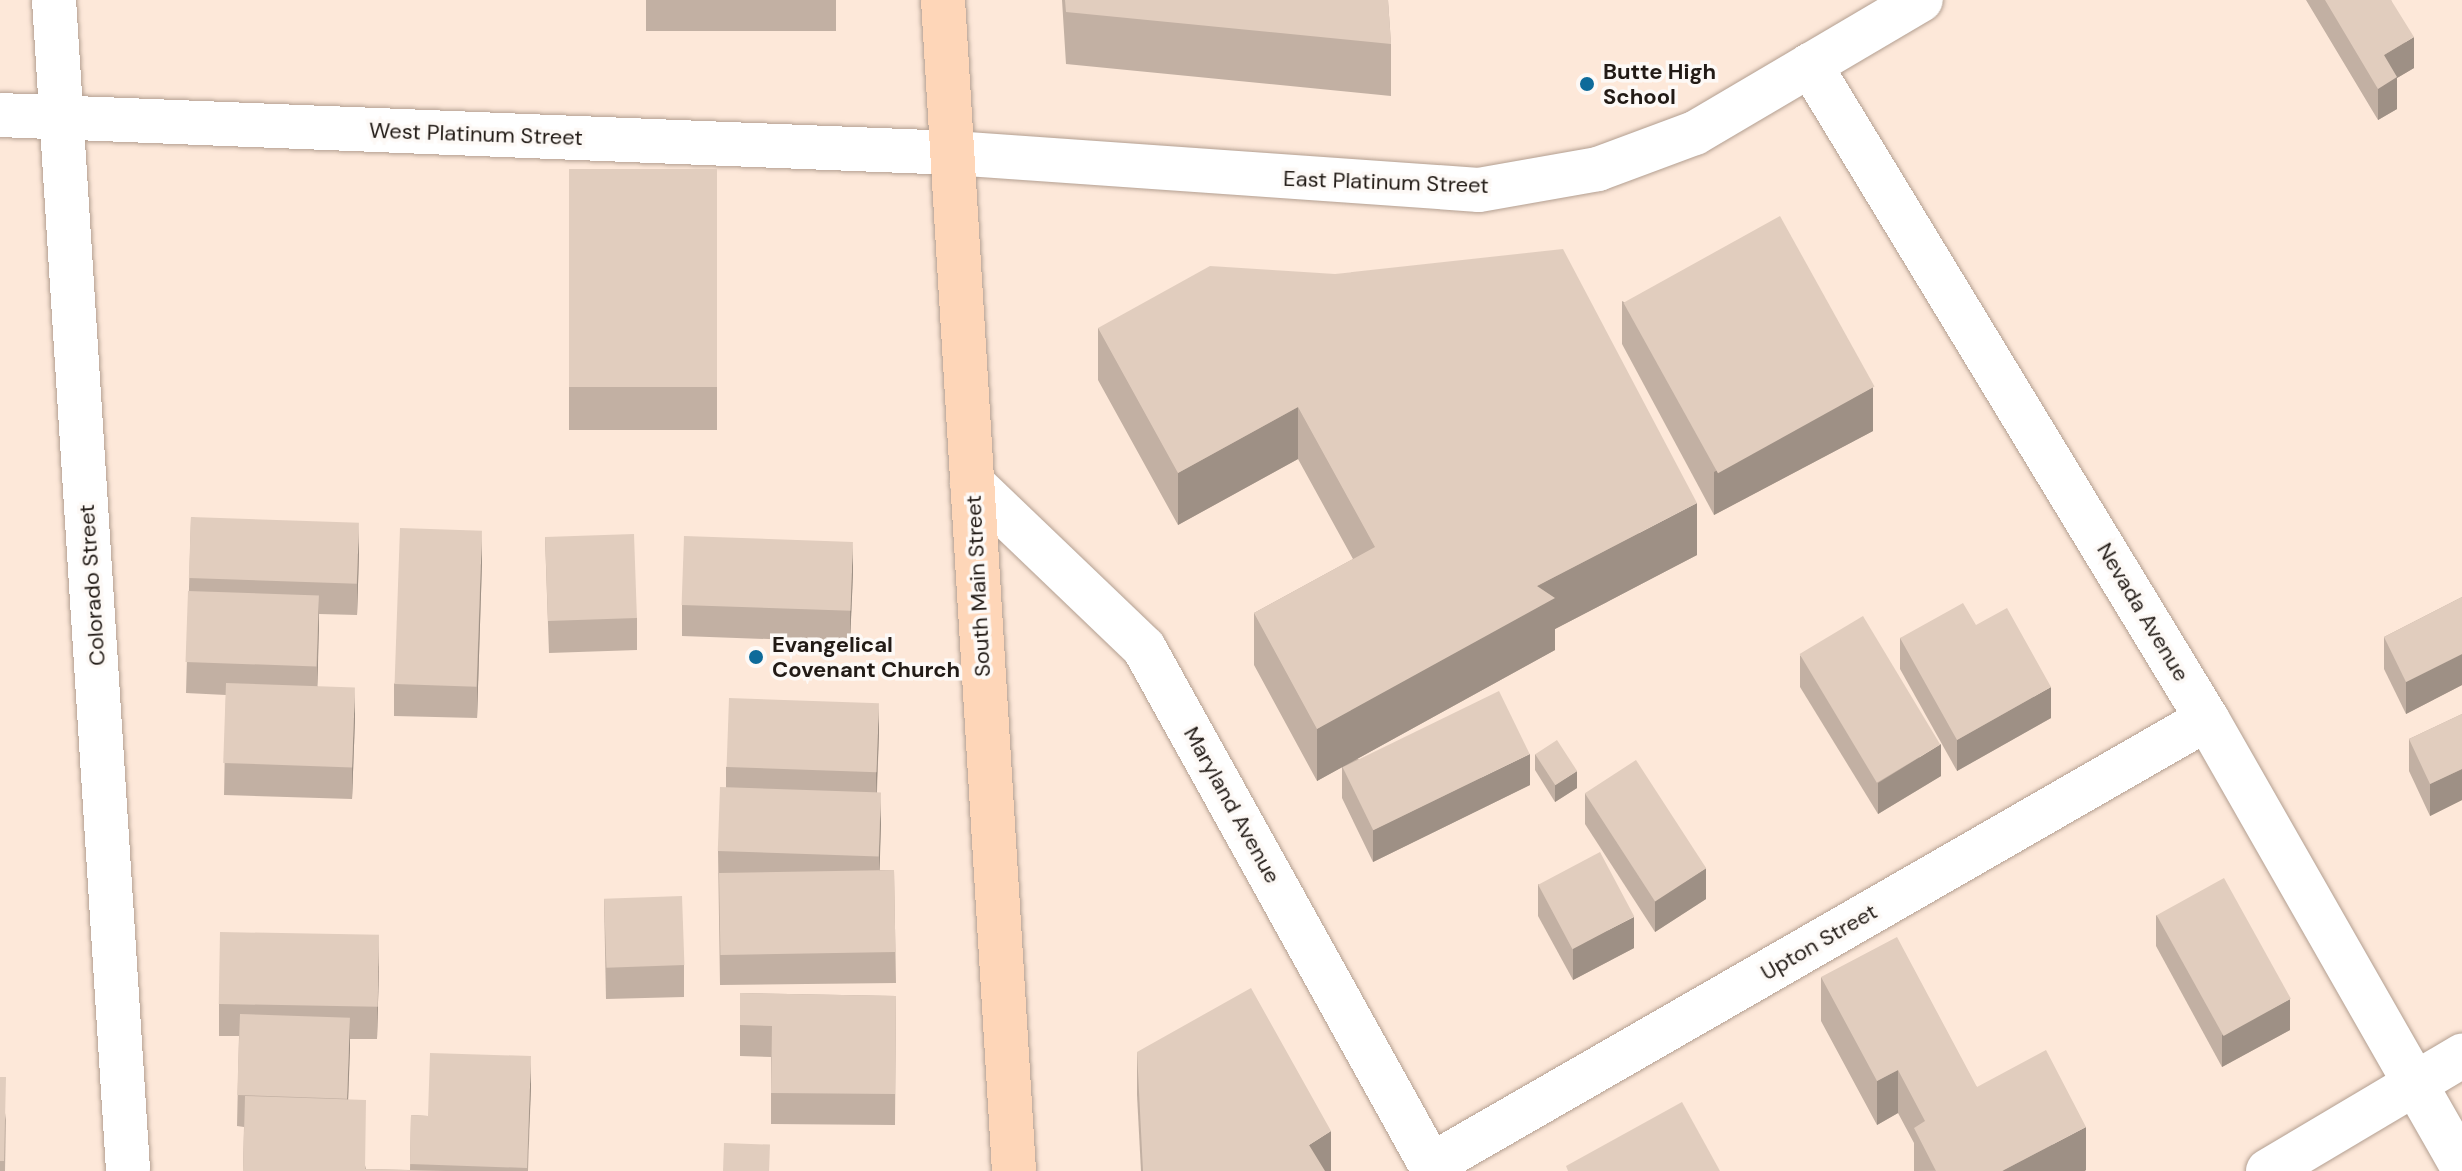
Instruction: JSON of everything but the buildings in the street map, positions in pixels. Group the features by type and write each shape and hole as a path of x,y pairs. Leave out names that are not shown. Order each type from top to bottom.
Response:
{"main road":[{"name":"South Main Street","path":"943,0 1014,1171"}],"street":[{"name":"Colorado Street","path":"54,0 128,1171"},
{"name":"East Platinum Street","path":"953,153 1479,190 1598,169 1681,138 1921,0"},
{"name":"Nevada Avenue","path":"1810,65 2207,719 2412,1084 2462,1166"},
{"name":"West Platinum Street","path":"0,115 953,153"},
{"name":"Maryland Avenue","path":"972,483 1144,648 1433,1168"},
{"name":"Upton Street","path":"1433,1168 2207,719"},
{"path":"2268,1171 2462,1056"}],"place":[{"name":"Butte High School","path":"1587,84"},
{"name":"Evangelical Covenant Church","path":"756,657"}]}
